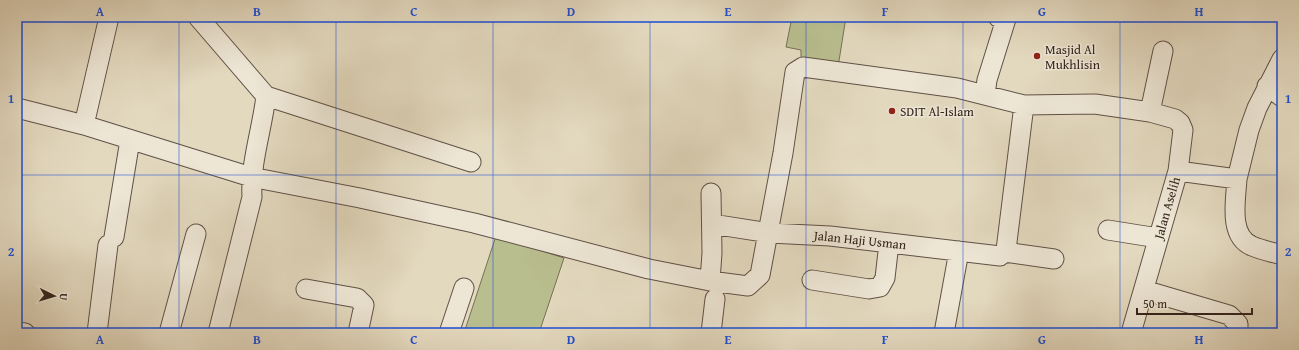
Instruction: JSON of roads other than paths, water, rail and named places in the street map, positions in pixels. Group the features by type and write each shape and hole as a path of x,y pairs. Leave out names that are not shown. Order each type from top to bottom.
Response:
{"street":[{"path":"84,125 109,17"},
{"path":"198,17 266,96 471,162"},
{"path":"985,95 987,80 1006,19 998,17"},
{"path":"1150,112 1163,51"},
{"path":"1282,59 1274,92 1249,130 1237,179 1235,212 1237,227 1241,238 1250,245 1282,255"},
{"path":"17,108 84,125 251,177 360,198 474,223 714,287 748,286 760,275 769,233 795,72 797,69 803,67 846,71 957,88 1024,105 1095,104 1150,112 1175,119 1180,123 1183,130 1178,171"},
{"path":"218,333 252,197 251,177 261,132 266,96"},
{"path":"1005,251 1024,105"},
{"path":"97,333 111,241 130,140"},
{"name":"Jalan Aselih","path":"1131,333 1178,171 1237,179"},
{"path":"711,194 714,287 711,333"},
{"name":"Jalan Haji Usman","path":"712,224 769,233 830,236 1000,256 1005,251 1054,259"},
{"path":"1108,230 1158,238"},
{"path":"169,333 196,234"},
{"path":"812,280 869,289 880,287 885,278 889,243"},
{"path":"944,333 959,251"},
{"path":"449,333 464,288"},
{"path":"306,289 357,298 364,305 358,333"},
{"path":"1144,290 1229,315 1238,324 1238,333"},
{"path":"17,332 25,333"}],"place":[{"name":"Masjid Al Mukhlisin","path":"1037,56"},
{"name":"SDIT Al-Islam","path":"892,111"}]}
